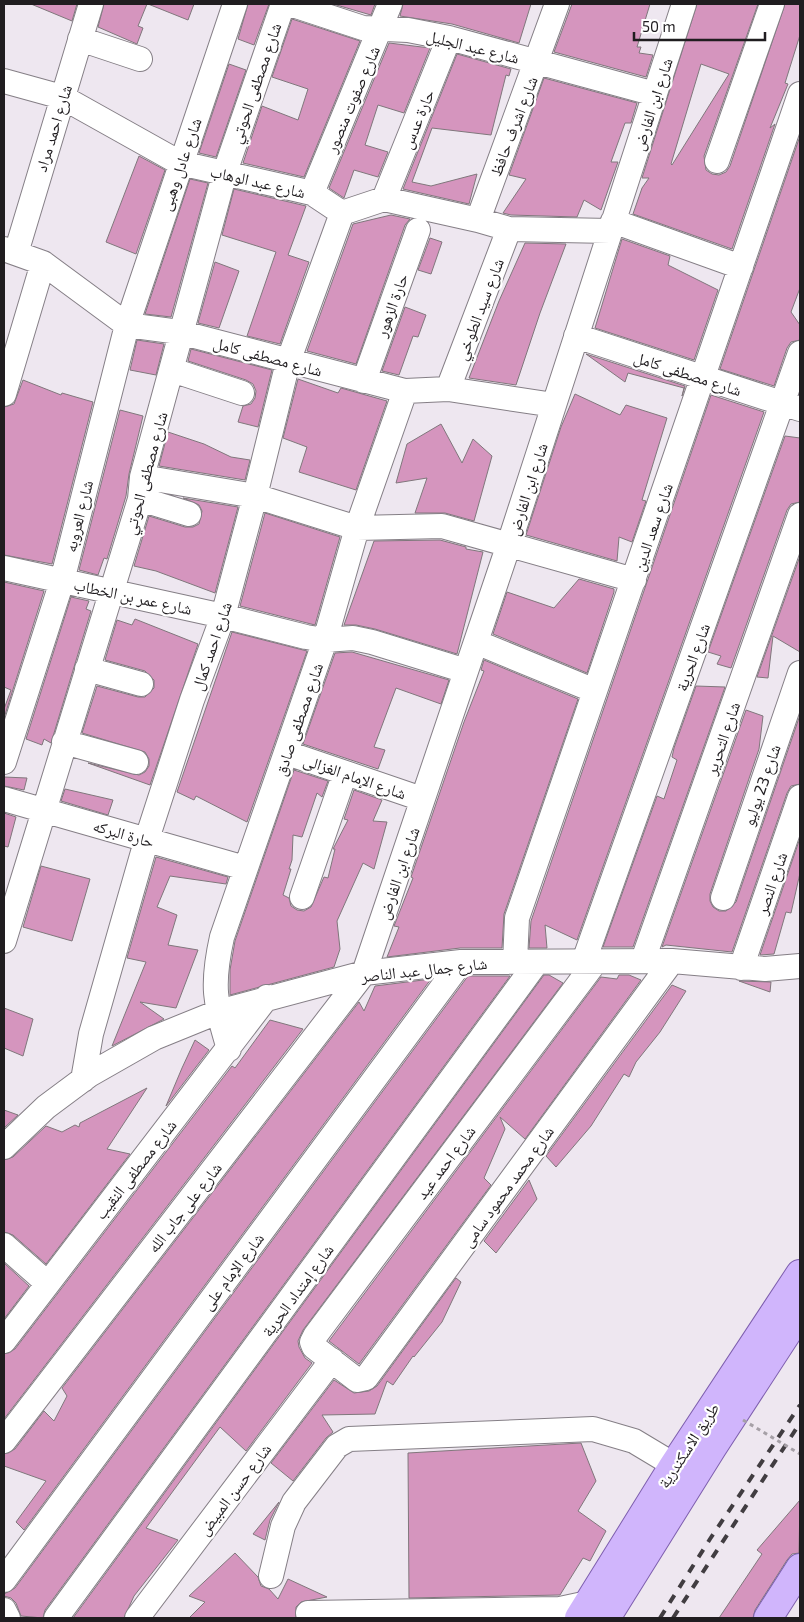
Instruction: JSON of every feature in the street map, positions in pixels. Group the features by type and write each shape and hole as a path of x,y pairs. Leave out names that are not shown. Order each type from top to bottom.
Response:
{"main road":[{"name":"طريق الاسكندرية","path":"618,1577 674,1465 800,1274"},
{"name":"طريق الاسكندرية","path":"596,1613 618,1577 712,1448 800,1313"},
{"path":"775,1615 800,1568"}],"street":[{"name":"شارع احمد مراد","path":"10,251 91,4"},
{"name":"شارع عادل وهبى","path":"127,325 235,4"},
{"name":"شارع مصطفى الحوتي","path":"4,941 141,488 180,332 225,172 283,4"},
{"name":"شارع عبد الجليل","path":"290,4 363,28 408,30 449,38 655,94"},
{"name":"شارع صفوت منصور","path":"312,193 381,30 390,4"},
{"name":"شارع اشرف حافظ","path":"478,220 557,4"},
{"name":"شارع ابن الفارض","path":"364,973 509,544 684,4"},
{"path":"717,161 772,4"},
{"name":"حارة عدس","path":"384,200 449,38"},
{"path":"80,39 140,59"},
{"name":"شارع عبد الوهاب","path":"4,80 62,97 180,163 312,193 342,213"},
{"name":"شارع سعد الدين","path":"526,962 517,918 800,94"},
{"path":"342,213 384,200 478,220 509,229 612,226 741,267"},
{"name":"شارع احمد كمال","path":"83,1080 90,1034 147,840 192,700 223,616 288,362 342,213"},
{"name":"شارع سيد الطوخي","path":"448,390 509,229"},
{"name":"حارة الزهور","path":"364,381 418,230"},
{"name":"شارع مصطفى كامل","path":"10,251 44,262 127,325 180,332 288,362 405,391 448,390 554,405"},
{"path":"4,394 8,365 44,262"},
{"name":"شارع العروبه","path":"4,762 62,581 127,325"},
{"name":"شارع مصطفى كامل","path":"576,336 791,407"},
{"name":"شارع الحرية","path":"590,961 791,407 800,353"},
{"path":"172,370 242,393"},
{"name":"شارع مصطفى صادق","path":"229,1049 218,1012 214,989 215,968 222,937 325,640 356,528 405,391"},
{"path":"141,488 255,496 356,528 442,526 634,580"},
{"path":"141,488 189,514"},
{"name":"شارع التحرير","path":"643,960 800,515"},
{"name":"شارع عمر بن الخطاب","path":"4,568 223,616 306,638 325,640 353,638 372,642 466,671"},
{"path":"476,642 595,691"},
{"path":"87,669 141,684"},
{"name":"شارع 23 يوليو","path":"723,898 800,672"},
{"path":"64,742 136,762"},
{"name":"شارع الإمام الغزالى","path":"287,753 422,800"},
{"path":"302,897 345,773"},
{"name":"شارع النصر","path":"742,968 800,798"},
{"name":"حارة البركه","path":"4,799 245,868"},
{"name":"شارع جمال عبد الناصر","path":"4,1147 46,1107 83,1080 154,1038 218,1012 364,973 461,962 643,960 742,968 800,966"},
{"name":"شارع احمد عيد","path":"332,1360 314,1347 312,1342 315,1336 590,961"},
{"name":"شارع محمد محمود سامى","path":"332,1360 356,1380 366,1378 672,961"},
{"name":"شارع الإمام على","path":"4,1580 461,962"},
{"name":"شارع إمتداد الحرية","path":"56,1618 526,962"},
{"name":"شارع على جاب الله","path":"4,1441 364,973"},
{"name":"شارع مصطفى النقيب","path":"4,1341 267,998"},
{"path":"4,1245 47,1283"},
{"name":"شارع حسن المبيض","path":"137,1618 332,1360"},
{"path":"271,1576 283,1526 294,1502 337,1446 349,1439 593,1429 622,1435 674,1465"},
{"path":"308,1613 560,1609 596,1613"},
{"path":"4,1610 8,1618"}],"path":[{"path":"743,1420 800,1454"}],"building":[{"path":"31,4 77,4 72,21"},
{"path":"104,4 147,4 138,26 143,28 137,44 98,27"},
{"path":"148,4 194,4 188,20"},
{"path":"248,4 269,4 254,45 238,39"},
{"path":"333,4 375,4 371,15"},
{"path":"403,4 531,4 519,43 452,24 400,16"},
{"path":"572,4 650,4 637,47 641,47 639,53 653,55 646,77 554,52"},
{"path":"697,4 758,4 704,156 706,170 712,174 719,175 726,172 730,166 785,4 800,4 800,35 785,83 788,84 770,128 775,124 732,249 633,214 642,188 649,178 642,178","holes":["701,64 729,74 672,165"]},
{"path":"292,19 360,41 304,177 243,163 262,106 298,120 308,89 272,77"},
{"path":"389,43 430,48 404,113 378,105 365,145 388,152 378,177 354,170 344,198 329,188"},
{"path":"457,54 511,69 509,76 506,75 491,135 432,128 412,182 431,186 477,174 469,204 403,189"},
{"path":"229,64 246,70 216,157 199,153"},
{"path":"544,78 637,103 631,123 625,123 611,162 618,162 601,210 584,200 577,217 511,215 503,213 526,179 509,175"},
{"path":"800,136 800,288 791,312 800,325 800,340 791,342 787,348 774,386 720,369"},
{"path":"139,156 165,170 136,254 106,242"},
{"path":"190,179 208,183 171,317 145,314"},
{"path":"234,189 306,206 288,255 309,262 280,344 247,336 276,252 222,235"},
{"path":"391,215 410,219 405,225 356,364 307,351 353,224"},
{"path":"430,238 442,242 431,274 418,270"},
{"path":"622,239 670,256 668,265 718,290 694,360 595,328"},
{"path":"525,243 566,244 516,385 469,378 499,301"},
{"path":"215,262 239,271 219,328 198,323"},
{"path":"405,307 426,315 418,337 413,336 399,375 382,371"},
{"path":"137,340 164,344 156,375 130,370"},
{"path":"191,349 272,370 258,427 238,422 243,406 251,404 255,398 256,391 253,384 188,361"},
{"path":"586,354 685,386 682,396 684,388 628,373 625,382"},
{"path":"298,379 338,393 341,388 387,401 356,490 299,472 307,447 283,438"},
{"path":"23,380 61,395 62,393 93,402 52,564 4,555 4,407 14,404"},
{"path":"575,394 620,415 626,405 667,418 642,500 646,501 632,542 619,537 617,561 526,535 561,427"},
{"path":"711,395 764,412 577,940 545,925 547,948 529,948 531,921"},
{"path":"120,410 143,416 129,474 126,496 107,559 104,558 98,575 79,570"},
{"path":"441,424 462,463 473,439 492,456 474,521 445,513 415,513 427,478 396,483 407,444"},
{"path":"168,432 204,444 231,457 250,460 245,480 159,466"},
{"path":"785,436 800,438 800,502 791,504 787,510 731,668 717,664 721,656 708,652"},
{"path":"183,498 238,507 215,593 156,571 134,566 149,516 185,527 193,527 199,524 202,511 199,505"},
{"path":"265,513 340,537 315,625 240,606"},
{"path":"440,540 466,547 466,549 483,552 457,654 375,629 356,625 344,625 374,541"},
{"path":"800,556 800,652 773,636 768,678 757,677"},
{"path":"579,579 614,589 587,673 493,634 507,592 554,608"},
{"path":"4,582 44,591 4,718 4,709 11,690 4,687"},
{"path":"71,597 89,601 86,609 91,611 51,743 44,739 42,745 26,739"},
{"path":"135,619 198,644 150,785 88,763 139,775 145,772 149,766 149,759 145,752 82,733 97,686 138,697 145,697 154,688 154,680 145,671 105,660 117,620 132,625"},
{"path":"232,632 307,651 247,822 196,796 194,800 177,792"},
{"path":"352,652 449,680 441,704 396,688 374,747 385,750 378,769 303,744 335,653"},
{"path":"484,660 578,699 504,914 502,948 460,948 387,957 399,927 394,926 413,878 411,877 464,722 484,671 481,670"},
{"path":"696,686 725,687 633,947 603,947 657,796 664,799 677,760 672,757 674,748"},
{"path":"746,710 763,716 759,749 710,894 710,901 713,907 719,911 726,911 736,902 800,715 800,784 791,786 787,793 732,952 666,945 662,947"},
{"path":"294,770 328,781 322,797 317,793 302,837 293,835 292,860 289,869 291,869 283,895 289,898 291,906 297,910 304,911 311,907 324,877 328,878 335,849 333,849 348,820 344,819 354,790 382,800 373,821 387,822 374,869 363,863 337,921 340,949 334,967 230,995 230,970 235,941"},
{"path":"4,777 27,778 24,790 4,786"},
{"path":"65,789 113,800 108,815 61,801"},
{"path":"4,813 16,817 8,847 4,846"},
{"path":"800,838 800,873 791,913 786,912 774,954 760,955"},
{"path":"156,857 228,877 226,884 170,876 157,907 177,915 168,945 198,950 176,1008 140,1002 164,1019 112,1046 146,962 127,958"},
{"path":"41,866 90,879 72,941 23,927"},
{"path":"544,975 549,975 563,983 303,1330 298,1341 299,1347 305,1358 312,1363 246,1451 220,1427 146,1528 178,1540 134,1596 124,1618 73,1618"},
{"path":"619,975 629,975 641,980 525,1139 500,1117 505,1129 484,1178 491,1185 359,1364 329,1341 601,977 617,979"},
{"path":"468,976 510,976 45,1610 43,1618 21,1616 16,1603 11,1598 4,1596 4,1594 15,1588"},
{"path":"431,979 24,1530 16,1522 46,1481 4,1466 4,1454 15,1449 44,1411 54,1421 67,1396 62,1388 359,1002 364,1011 375,986"},
{"path":"739,981 771,982 770,992"},
{"path":"672,985 686,991 660,1032 636,1062 629,1077 624,1074 591,1126 556,1167 546,1156"},
{"path":"4,1008 33,1019 23,1056 4,1048"},
{"path":"270,1020 303,1029 4,1419 4,1354 15,1349 232,1066 235,1068"},
{"path":"195,1040 209,1050 166,1106 182,1068"},
{"path":"147,1088 107,1149 130,1154 46,1264 13,1235 4,1232 4,1160 13,1157 46,1126 62,1132 75,1125 79,1127 80,1123"},
{"path":"4,1110 18,1115 4,1128"},
{"path":"529,1180 537,1199 496,1253 484,1241"},
{"path":"4,1263 29,1286 4,1319"},
{"path":"456,1278 461,1282 442,1322 413,1356 393,1385 387,1381 375,1414 322,1415 333,1432 326,1438 293,1481 271,1463 334,1380 354,1393 369,1391 377,1386"},
{"path":"581,1443 596,1481 578,1511 606,1531 590,1561 583,1558 560,1595 409,1598 408,1453"},
{"path":"800,1500 799,1553 792,1554 787,1560 755,1610 753,1618 719,1618 762,1554 757,1550"},
{"path":"279,1502 270,1520 265,1540 253,1534"},
{"path":"235,1553 258,1577 261,1586 269,1589 278,1599 288,1579 327,1597 301,1602 296,1607 296,1618 189,1618 205,1602 189,1596"}],"railway":[{"path":"660,1618 710,1539 800,1405"},
{"path":"673,1618 800,1423"}]}
